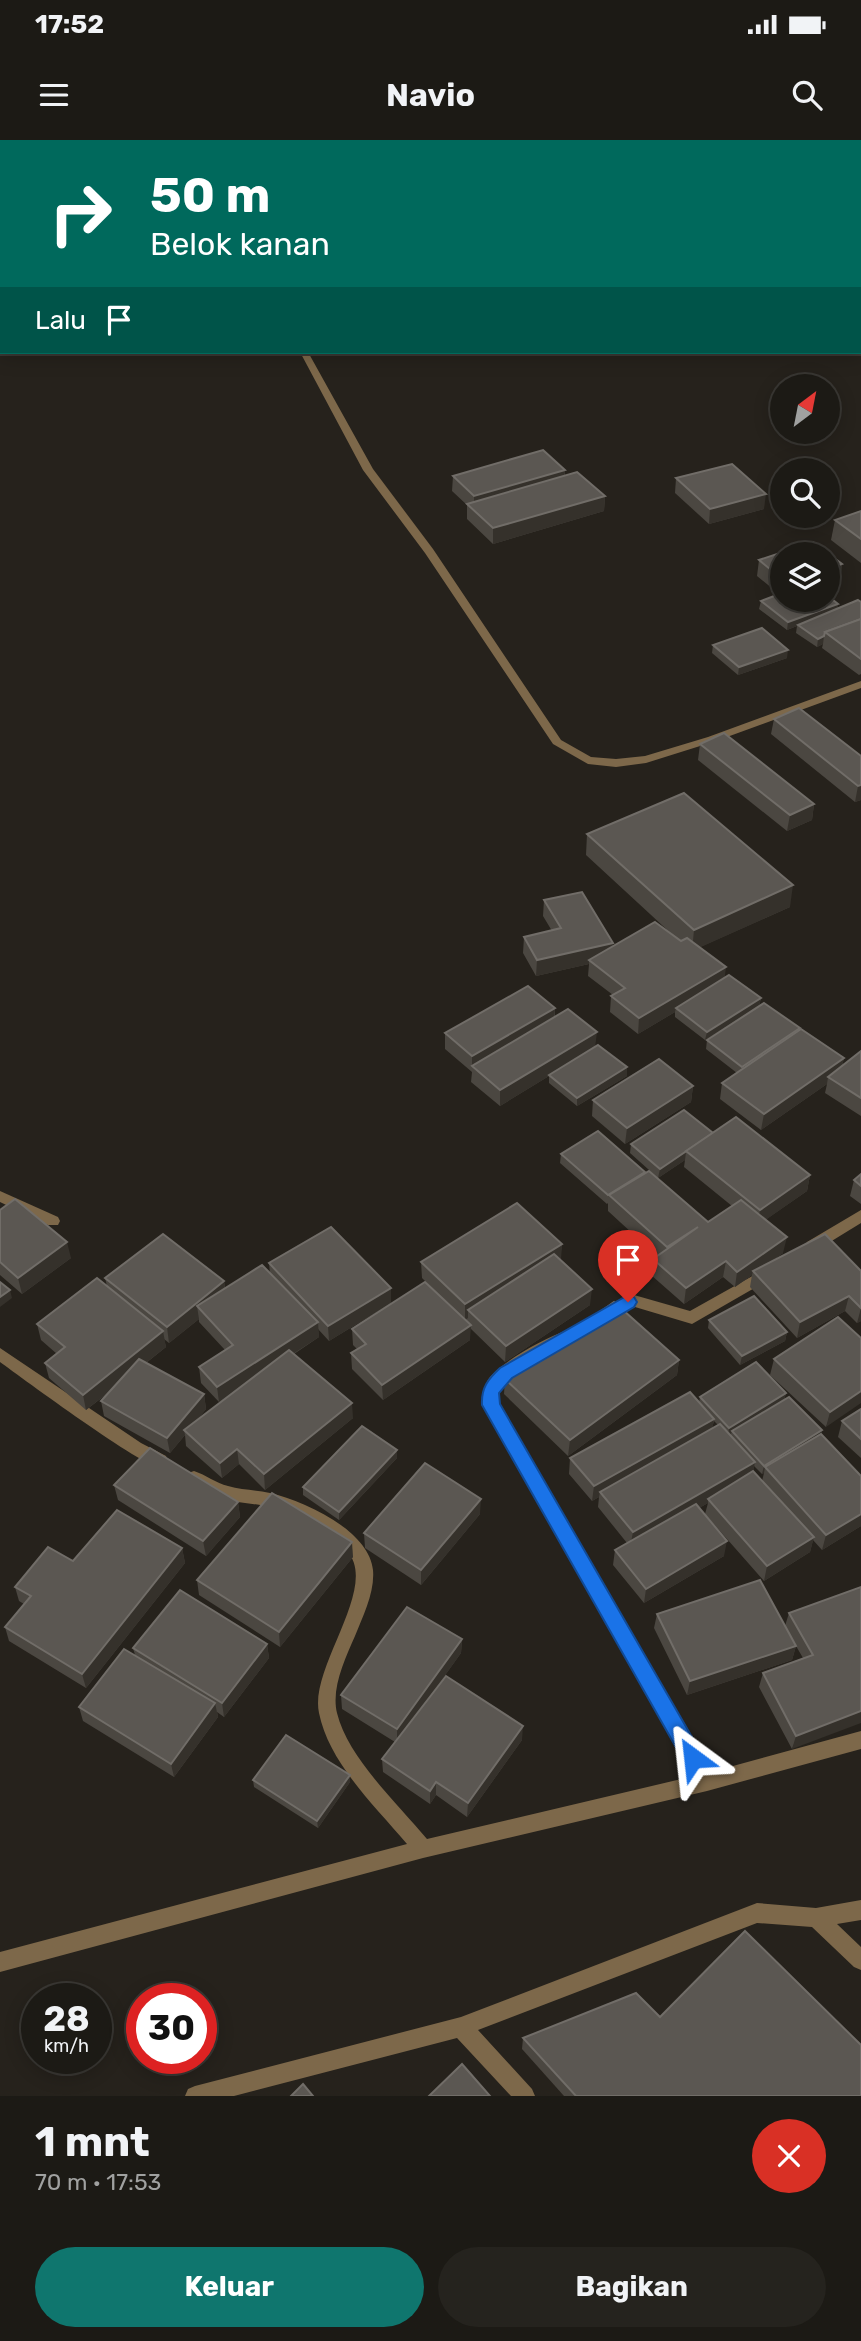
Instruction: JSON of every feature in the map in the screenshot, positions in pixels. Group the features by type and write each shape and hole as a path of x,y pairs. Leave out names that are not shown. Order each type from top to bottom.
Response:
{"street":[{"path":"305,354 368,470 429,551 557,742 567,748 588,760 617,764 646,760 712,739 861,684"},
{"path":"0,1196 53,1221"},
{"path":"803,1251 861,1216"},
{"path":"707,1782 491,1405 490,1393 496,1382 506,1373 621,1304 642,1302 692,1318 780,1266"},
{"path":"0,1354 135,1448 224,1492 273,1500 305,1513 335,1532 359,1554 367,1571 363,1590 330,1676 327,1708 334,1735 423,1849"},
{"path":"0,1962 423,1849 707,1782 861,1740"},
{"path":"195,2096 461,2027 757,1913 816,1917 861,1910"},
{"path":"816,1917 861,1960"},
{"path":"461,2027 525,2096"}],"building":[{"path":"543,450 565,470 474,496 453,476"},
{"path":"732,464 766,494 710,509 676,478"},
{"path":"577,472 605,496 493,528 467,504"},
{"path":"861,511 861,539 840,524 840,518"},
{"path":"770,556 770,569 759,560"},
{"path":"770,598 770,608 761,601"},
{"path":"858,600 861,602 861,619 825,632 824,636 818,639 798,625 829,612 840,612 840,608"},
{"path":"775,612 816,612 788,622"},
{"path":"861,619 861,659 825,632"},
{"path":"762,628 788,650 739,667 713,645"},
{"path":"799,708 861,756 861,785 858,786 774,719"},
{"path":"724,733 814,804 790,815 700,744"},
{"path":"684,793 793,885 694,930 587,834"},
{"path":"582,892 613,943 537,960 524,937 561,928 544,900"},
{"path":"655,922 681,941 687,938 726,967 639,1018 611,996 625,988 589,960"},
{"path":"729,975 761,998 707,1032 676,1008"},
{"path":"528,986 555,1008 472,1056 445,1033"},
{"path":"764,1003 800,1028 742,1067 707,1040"},
{"path":"568,1009 597,1032 500,1090 472,1066"},
{"path":"801,1029 844,1058 764,1114 722,1083"},
{"path":"598,1045 627,1067 577,1098 549,1075"},
{"path":"861,1051 861,1098 828,1077"},
{"path":"659,1059 693,1086 627,1128 593,1100"},
{"path":"684,1110 713,1133 660,1169 631,1144"},
{"path":"736,1117 810,1175 760,1210 686,1151"},
{"path":"598,1131 645,1172 608,1195 561,1154"},
{"path":"649,1171 708,1222 741,1200 787,1237 737,1272 726,1261 686,1288 653,1259 698,1227 667,1247 609,1195"},
{"path":"861,1174 861,1186 854,1180"},
{"path":"15,1199 67,1242 18,1278 0,1262 0,1210"},
{"path":"517,1203 562,1244 465,1304 421,1262"},
{"path":"331,1227 391,1288 328,1326 269,1263"},
{"path":"163,1234 224,1281 167,1327 105,1278"},
{"path":"825,1234 861,1271 861,1308 849,1296 800,1322 753,1271"},
{"path":"554,1254 592,1289 506,1346 468,1310"},
{"path":"262,1265 318,1322 217,1387 199,1367 233,1345 197,1306"},
{"path":"97,1278 163,1331 83,1395 45,1363 65,1347 37,1324"},
{"path":"0,1282 10,1290 0,1297"},
{"path":"425,1282 471,1325 382,1385 351,1353 366,1344 352,1329"},
{"path":"754,1296 787,1332 742,1356 709,1320"},
{"path":"614,1302 679,1360 570,1440 505,1379"},
{"path":"838,1317 861,1338 861,1391 830,1412 774,1359"},
{"path":"289,1350 352,1403 264,1474 237,1449 220,1463 184,1430"},
{"path":"139,1359 204,1394 167,1438 101,1401"},
{"path":"756,1362 786,1393 729,1428 700,1397"},
{"path":"690,1392 714,1419 594,1486 570,1458"},
{"path":"789,1397 822,1430 764,1466 732,1431"},
{"path":"861,1409 861,1439 842,1421"},
{"path":"720,1424 755,1462 633,1532 600,1492"},
{"path":"362,1426 397,1450 339,1512 303,1487"},
{"path":"821,1434 861,1476 861,1514 826,1535 765,1467"},
{"path":"150,1448 238,1502 203,1541 114,1485"},
{"path":"425,1463 481,1499 421,1570 364,1533"},
{"path":"753,1471 814,1537 767,1566 708,1499"},
{"path":"272,1493 352,1542 279,1632 197,1580"},
{"path":"696,1504 727,1541 646,1589 615,1550"},
{"path":"117,1510 182,1548 82,1674 5,1627 31,1596 15,1587 48,1547 73,1561"},
{"path":"760,1580 796,1646 690,1681 657,1614"},
{"path":"861,1587 861,1711 796,1736 763,1673 813,1655 789,1613"},
{"path":"180,1590 267,1644 222,1703 133,1648"},
{"path":"407,1607 462,1639 397,1729 341,1695"},
{"path":"124,1649 215,1703 171,1764 79,1707"},
{"path":"446,1676 523,1726 468,1803 436,1782 430,1791 382,1759"},
{"path":"286,1735 350,1775 317,1821 253,1780"},
{"path":"745,1931 861,2045 861,2096 576,2096 523,2038 636,1993 660,2017"},
{"path":"462,2064 490,2096 429,2096"},
{"path":"303,2084 313,2096 291,2096"}],"route":[{"path":"628,1302 506,1373 496,1382 490,1393 491,1405 693,1758"}]}
